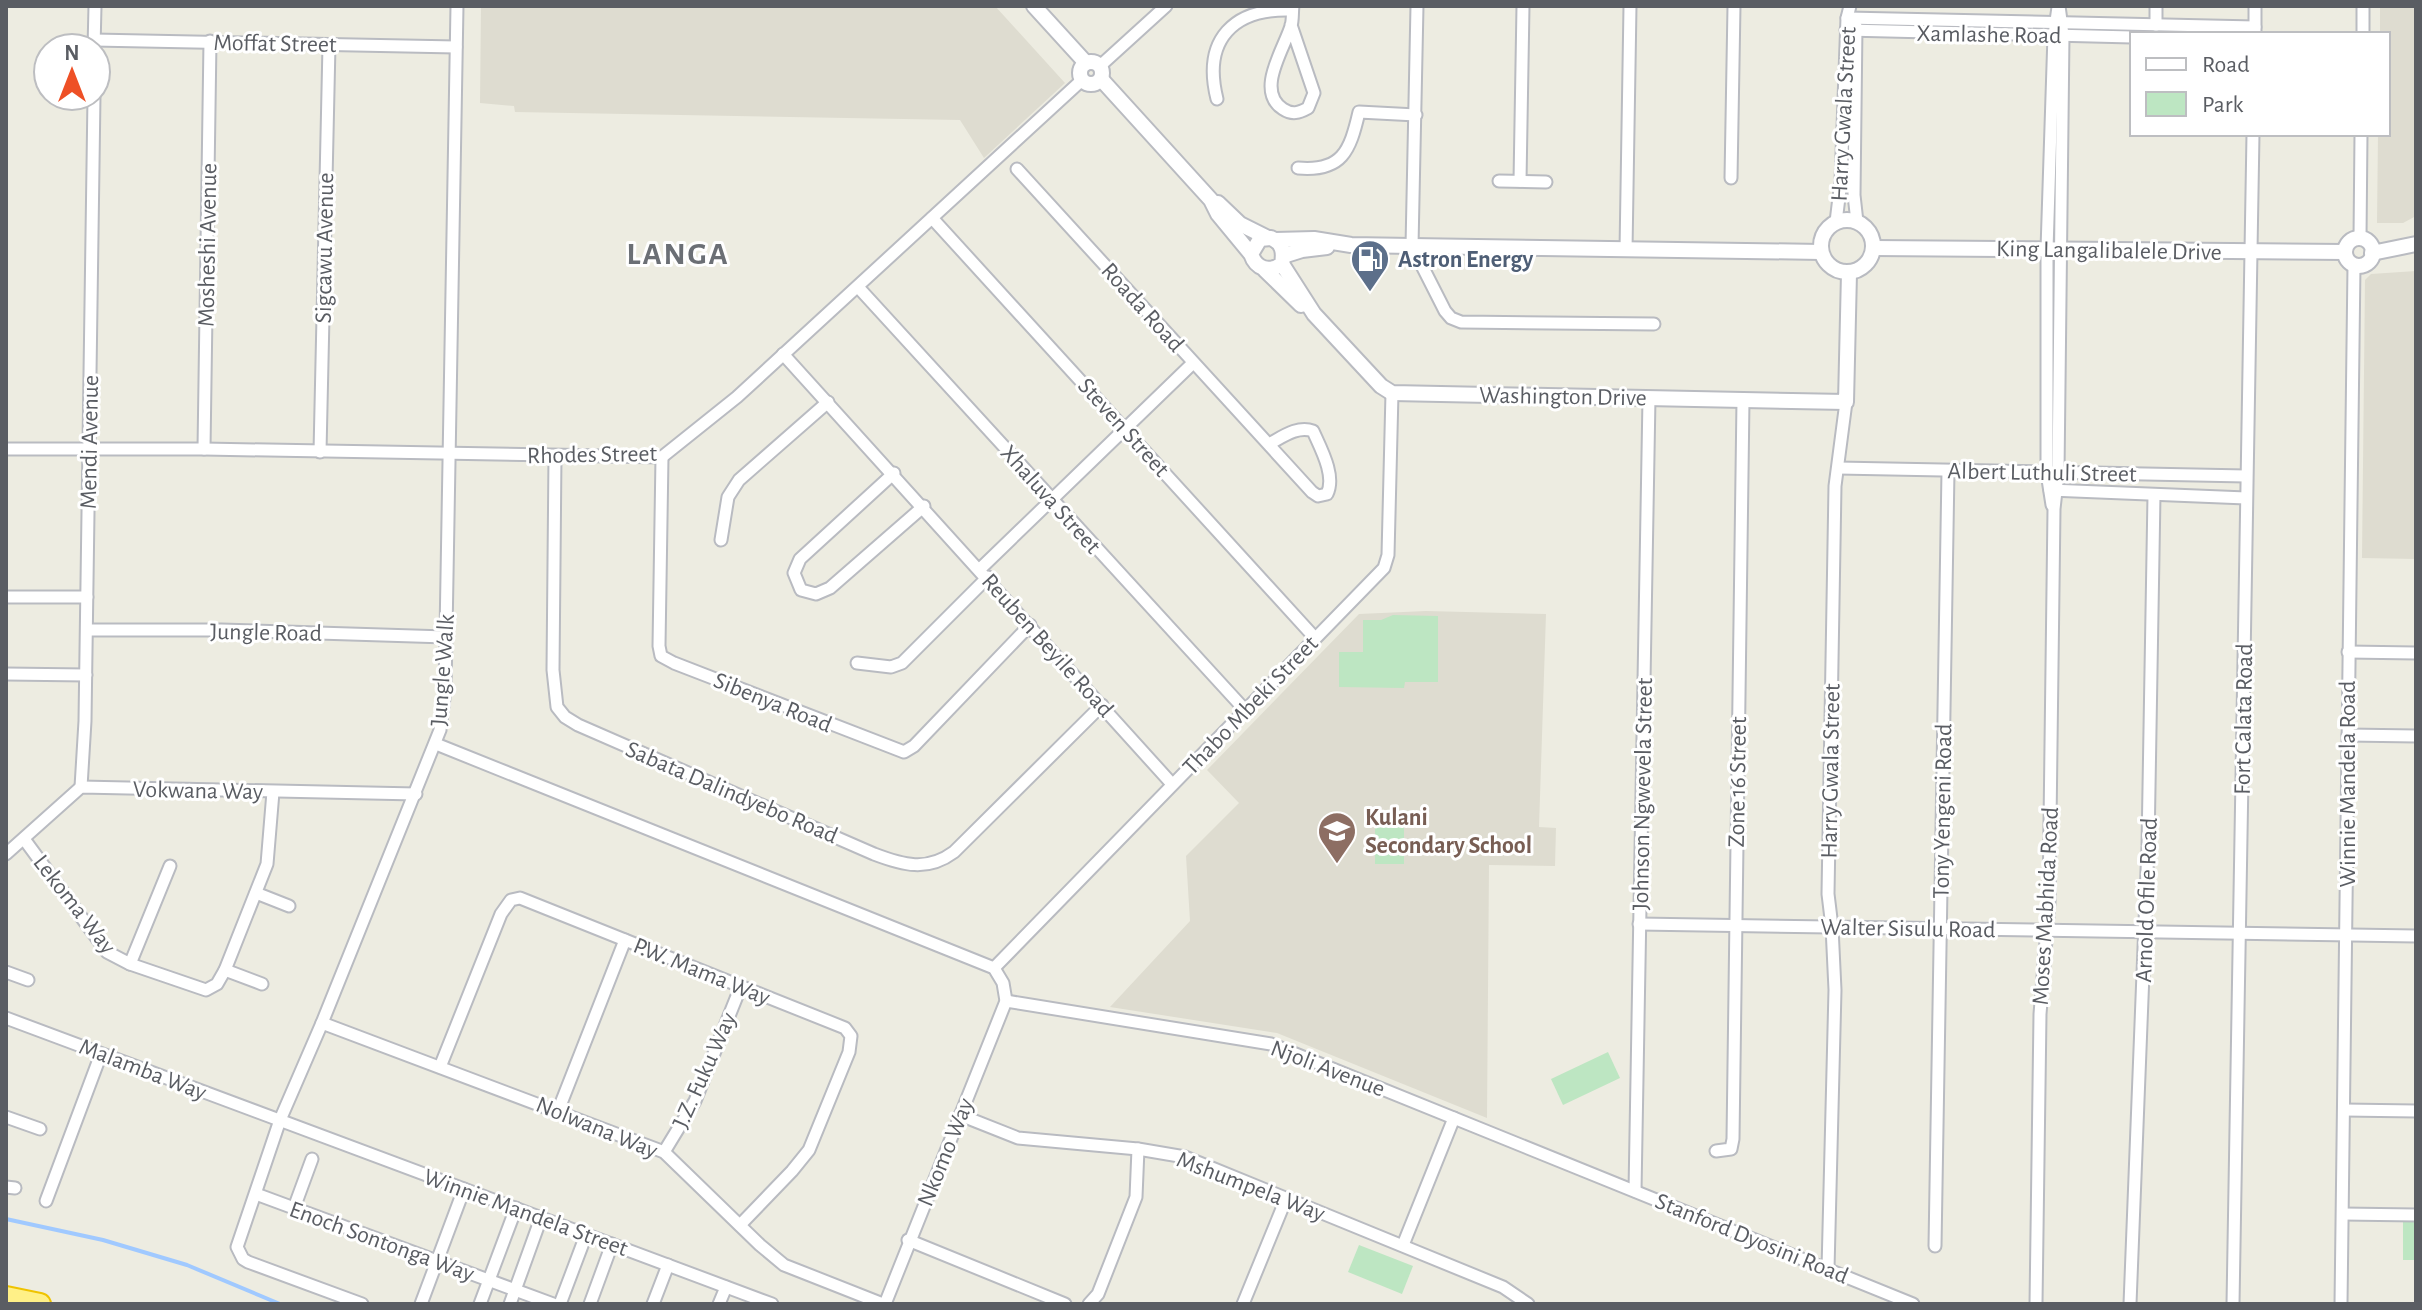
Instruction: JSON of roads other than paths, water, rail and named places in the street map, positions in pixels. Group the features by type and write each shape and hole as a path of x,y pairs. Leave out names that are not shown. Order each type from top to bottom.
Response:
{"highway":[{"path":"6,1297 40,1304"}],"street":[{"path":"94,32 95,6"},
{"name":"Jungle Walk","path":"457,6 446,637 443,713 436,744 994,968"},
{"path":"1034,6 1095,69 1211,200 1254,262 1314,314"},
{"path":"1082,80 1080,71 1095,69 1166,6"},
{"path":"1417,6 1412,246 1445,311 1456,321 1654,324"},
{"path":"1520,181 1523,6"},
{"path":"1626,250 1630,6"},
{"path":"1731,178 1734,6"},
{"path":"1954,20 1955,6"},
{"name":"Moses Mabhida Road","path":"2036,1304 2040,1028 2050,855 2054,249 2059,6"},
{"path":"2156,6 2156,25"},
{"path":"2255,6 2255,30"},
{"path":"2363,6 2363,32"},
{"path":"1217,99 1212,64 1225,34 1236,22 1256,12 1292,8 1291,25 1279,56 1271,91 1273,100 1291,113 1308,108 1314,93 1291,25"},
{"name":"Xamlashe Road","path":"1851,18 1954,20 2130,37"},
{"name":"Xamlashe Road","path":"1851,18 2059,28 2156,25 2255,30"},
{"name":"Harry Gwala Street","path":"1851,18 1857,222"},
{"name":"Harry Gwala Street","path":"1836,222 1851,18"},
{"name":"Moffat Street","path":"112,44 210,41 456,47"},
{"name":"Mosheshi Avenue","path":"204,449 210,41"},
{"name":"Sigcawu Avenue","path":"320,452 329,45"},
{"name":"Rhodes Street","path":"6,449 204,449 662,457 727,405 1082,80"},
{"name":"Mendi Avenue","path":"81,787 87,630 94,112"},
{"path":"1298,168 1319,169 1340,159 1352,142 1359,112 1416,115"},
{"name":"Fort Calata Road","path":"2233,1304 2253,136"},
{"path":"2360,238 2361,136"},
{"name":"Roada Road","path":"1017,169 1312,492 1318,496 1327,494 1329,476 1313,431 1299,429 1269,444"},
{"path":"1499,181 1546,182"},
{"path":"1211,200 1221,204 1240,224 1270,238 1283,250 1282,260 1314,314 1381,386 1392,393"},
{"name":"Steven Street","path":"932,218 1315,638"},
{"path":"1836,222 1857,222 1868,230 1873,248 1866,265 1849,273 1831,267 1821,252 1825,232 1836,222"},
{"path":"1251,254 1256,243 1270,238 1314,239 1351,245"},
{"path":"2372,253 2368,241 2360,238 2351,240 2345,252 2354,265 2366,263 2372,253 2416,244"},
{"path":"1265,270 1302,250 1351,245 1821,252"},
{"name":"King Langalibalele Drive","path":"1873,248 2345,252"},
{"name":"Winnie Mandela Road","path":"2341,1304 2354,265"},
{"name":"Harry Gwala Street","path":"1828,1269 1835,990 1828,894 1835,501 1846,402 1849,273"},
{"name":"Xhaluva Street","path":"858,287 1245,710"},
{"name":"Reuben Beyile Road","path":"783,354 924,506 1172,784"},
{"path":"857,663 891,667 902,663 1051,500 1193,363"},
{"name":"Washington Drive","path":"1392,393 1846,402"},
{"name":"Thabo Mbeki Street","path":"994,968 1379,576 1387,563 1392,393"},
{"name":"Johnson Ngwevela Street","path":"1635,1191 1649,398"},
{"name":"Zone 16 Street","path":"1716,1151 1731,1149 1733,1144 1743,400"},
{"path":"721,540 728,497 739,480 828,402"},
{"name":"Sabata Dalindyebo Road","path":"555,456 553,670 557,707 578,725 874,854 906,865 922,866 954,852 1102,705"},
{"name":"Sibenya Road","path":"662,457 659,646 661,656 674,663 904,752 914,746 1030,625"},
{"name":"Albert Luthuli Street","path":"1838,468 2246,476"},
{"name":"Tony Yengeni Road","path":"1935,1246 1948,471"},
{"path":"894,473 800,559 794,573 801,590 816,594 830,588 924,506"},
{"name":"Albert Luthuli Street","path":"2053,491 2246,498"},
{"name":"Arnold Ofile Road","path":"2130,1304 2145,932 2154,495"},
{"path":"6,597 87,597"},
{"name":"Jungle Road","path":"87,630 221,630 446,637"},
{"path":"2348,652 2416,653"},
{"path":"6,674 86,675"},
{"path":"2348,735 2416,736"},
{"path":"362,1304 243,1259 237,1247 280,1120 436,744"},
{"path":"6,854 81,787"},
{"name":"Vokwana Way","path":"81,787 416,794"},
{"path":"262,984 225,970 270,854 273,792"},
{"name":"Lekoma Way","path":"24,839 102,946 114,956 206,990 217,984 225,970"},
{"name":"Lekoma Way","path":"130,964 170,866"},
{"path":"256,893 289,906"},
{"name":"P.W. Mama Way","path":"440,1067 501,914 511,900 525,899 845,1028 852,1040 849,1052 809,1150 740,1225"},
{"name":"Walter Sisulu Road","path":"1639,924 2416,936"},
{"path":"558,1111 625,940"},
{"path":"994,968 1005,989 1006,1001"},
{"path":"6,972 28,980"},
{"name":"J.Z. Fuku Way","path":"664,1152 695,1101 741,986"},
{"name":"Njoli Avenue","path":"1006,1001 1271,1044 1635,1191"},
{"name":"Nkomo Way","path":"884,1304 1006,1001"},
{"name":"Malamba Way","path":"6,1018 280,1120"},
{"name":"Nolwana Way","path":"322,1023 664,1152 784,1265 884,1304"},
{"path":"46,1201 101,1054"},
{"path":"2344,1110 2416,1111"},
{"name":"Mshumpela Way","path":"960,1115 1018,1138 1138,1149 1185,1157 1403,1245 1512,1292 1528,1304"},
{"path":"6,1117 40,1129"},
{"path":"1403,1245 1454,1118"},
{"name":"Winnie Mandela Street","path":"280,1120 771,1304"},
{"path":"1089,1304 1098,1294 1136,1197 1138,1149"},
{"path":"294,1208 312,1159"},
{"path":"421,1304 464,1189"},
{"name":"Stanford Dyosini Road","path":"1635,1191 1913,1304"},
{"name":"Enoch Sontonga Way","path":"256,1194 553,1304"},
{"path":"1243,1304 1286,1199"},
{"path":"480,1304 516,1208"},
{"path":"2343,1214 2416,1215"},
{"path":"510,1304 541,1218"},
{"path":"560,1304 586,1235"},
{"path":"908,1240 1065,1304"},
{"path":"590,1304 612,1244"},
{"path":"653,1304 668,1265"},
{"path":"719,1304 726,1287"},
{"path":"1507,1304 1512,1292"}],"waterway":[{"path":"6,1219 103,1240 187,1265 280,1304"}],"place":[{"name":"Astron Energy","path":"1370,293"},
{"name":"Kulani Secondary School","path":"1337,865"}],"district":[{"name":"LANGA","path":"678,253"}]}
